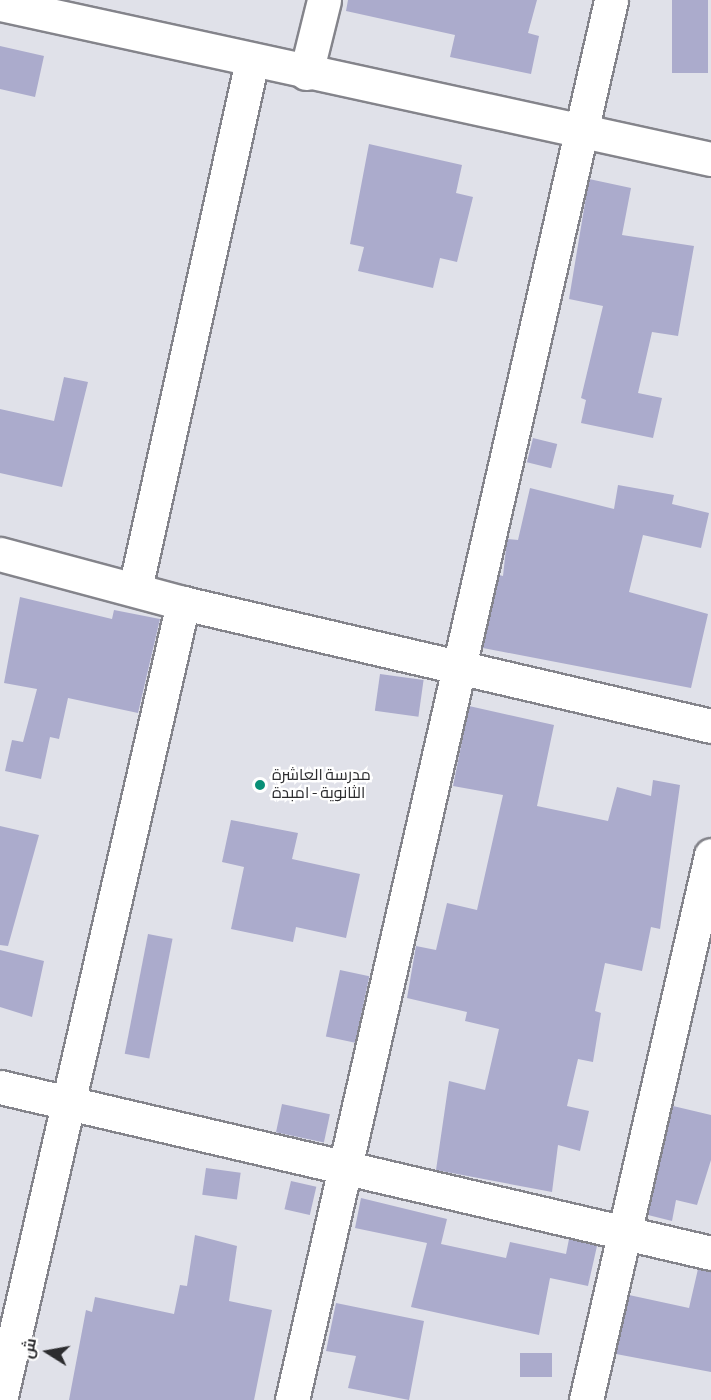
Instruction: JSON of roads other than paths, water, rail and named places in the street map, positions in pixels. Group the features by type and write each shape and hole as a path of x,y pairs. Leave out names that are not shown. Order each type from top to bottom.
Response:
{"street":[{"path":"306,73 324,0"},
{"path":"291,1400 341,1165 583,130 611,0"},
{"path":"0,4 306,73 711,159"},
{"path":"135,589 252,61"},
{"path":"0,554 183,603 711,726"},
{"path":"0,1400 64,1101 183,603"},
{"path":"586,1400 711,855"},
{"path":"0,1087 711,1253"}],"place":[{"name":"مدرسة العاشرة الثانوية - امبدة","path":"260,785"}]}
